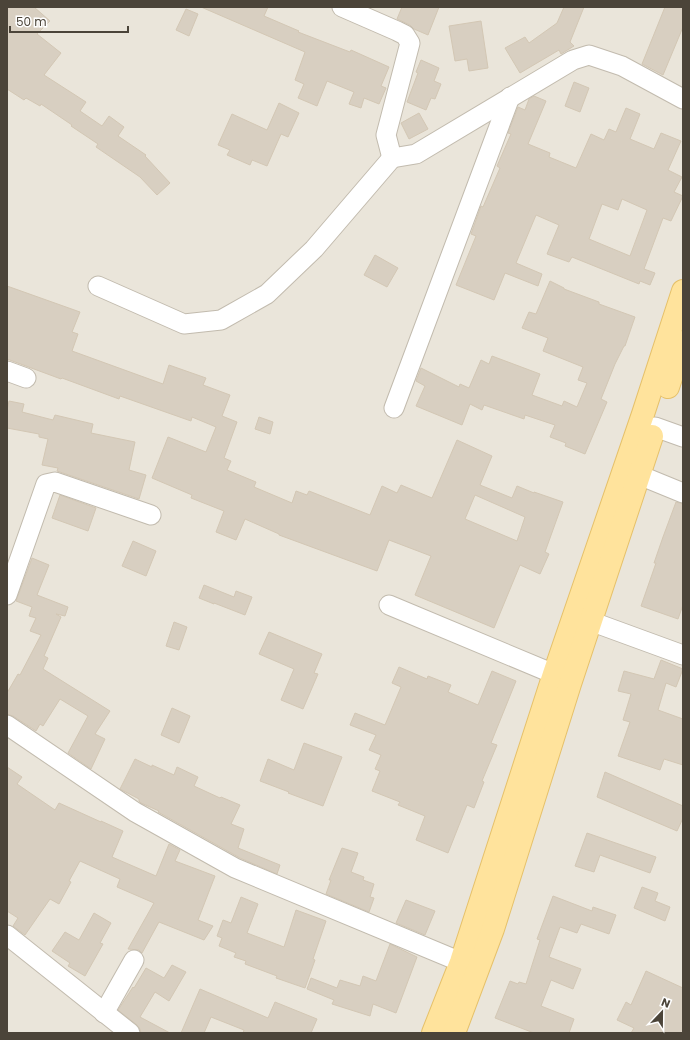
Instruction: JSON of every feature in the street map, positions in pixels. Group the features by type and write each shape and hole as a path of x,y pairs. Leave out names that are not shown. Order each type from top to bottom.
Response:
{"main road":[{"path":"433,1033 461,962 554,674 644,414 683,291"},
{"path":"454,1033 493,929 590,621 683,342"}],"street":[{"path":"342,7 398,31 404,35 410,43 386,135 392,158"},
{"path":"98,286 184,324 222,320 267,294 314,249 392,158 416,154 573,60 589,55 622,66 683,99"},
{"path":"394,408 510,98"},
{"path":"7,371 26,378"},
{"path":"655,428 683,437"},
{"path":"639,475 683,493"},
{"path":"7,595 46,484 55,482 151,515"},
{"path":"389,605 554,674"},
{"path":"590,621 683,655"},
{"path":"7,725 135,812 235,868 461,962"},
{"path":"7,936 130,1033"},
{"path":"104,1013 134,960"}],"shaded area":[{"path":"7,7 683,7 683,1033 7,1033"}],"building":[{"path":"7,7 34,7 50,21 37,34 61,53 44,75 86,102 80,111 102,126 109,116 124,127 118,136 146,155 145,156 170,183 157,195 140,177 96,147 98,144 71,126 72,125 41,104 40,106 26,98 24,100 7,89"},
{"path":"201,7 268,7 264,16 299,31 298,32 350,52 351,50 389,67 381,86 386,88 379,104 364,98 361,108 349,104 354,92 327,81 317,106 298,98 304,84 295,80 305,52"},
{"path":"402,7 439,7 428,35 397,19"},
{"path":"564,7 584,7 570,42 574,46 561,54 559,50 520,73 505,48 525,37 529,43 557,23"},
{"path":"665,7 683,7 683,27 663,75 642,64"},
{"path":"186,9 198,14 189,36 176,30"},
{"path":"481,21 488,68 469,71 467,59 455,61 449,26"},
{"path":"421,60 439,68 434,81 441,84 435,99 431,98 426,110 407,102 418,73 416,72"},
{"path":"574,82 589,88 580,112 565,106"},
{"path":"534,96 546,101 528,144 550,153 549,157 576,168 591,134 604,140 609,129 616,132 626,108 640,114 630,139 654,149 661,133 681,141 668,170 682,177 674,192 683,196 671,221 663,218 644,269 655,273 650,285 640,281 639,284 572,257 569,262 547,254 559,225 536,215 516,263 542,274 538,286 505,273 494,300 456,285 476,236 471,234 481,206 483,207 500,168 497,166 511,134 508,133 518,107 525,110 529,99","holes":["622,199 647,210 630,256 589,239 602,204 618,210"]},
{"path":"279,103 299,113 288,137 281,134 267,166 252,160 250,165 227,155 230,150 218,145 232,114 267,130"},
{"path":"419,113 428,129 409,139 401,123"},
{"path":"375,255 398,268 387,287 364,275"},
{"path":"550,281 564,289 599,302 599,304 635,317 625,346 615,364 601,399 607,402 585,454 565,446 566,443 550,437 555,425 525,415 524,419 484,405 482,410 470,404 462,425 416,406 425,386 416,381 421,368 459,387 460,384 469,388 481,360 489,364 492,356 540,374 532,395 562,406 564,401 577,407 587,383 578,380 583,367 543,351 548,338 522,328 529,312 536,314"},
{"path":"7,286 80,312 72,332 78,334 72,351 163,384 169,365 206,378 203,385 230,395 222,416 237,422 224,458 231,461 227,470 256,482 254,487 292,503 296,491 307,495 309,491 370,515 382,486 397,493 401,485 432,498 457,440 492,456 480,485 512,498 517,486 563,502 545,552 549,554 540,574 520,565 494,628 415,595 431,556 389,540 377,571 279,535 245,519 236,540 216,532 224,511 191,498 192,495 152,478 168,437 206,452 216,427 192,417 191,421 120,396 119,399 7,359","holes":["475,495 525,517 517,541 465,519"]},
{"path":"9,401 24,404 22,412 53,420 55,415 93,424 91,433 135,442 129,470 146,475 139,499 57,471 58,468 42,465 48,439 39,437 39,434 7,428 7,410"},
{"path":"259,417 273,422 270,434 255,429"},
{"path":"60,495 96,508 88,531 52,518"},
{"path":"676,502 683,504 683,605 678,619 641,606 656,563 654,563"},
{"path":"133,541 156,551 146,576 122,566"},
{"path":"32,558 49,565 37,595 68,607 65,616 56,614 61,617 44,656 48,658 43,669 110,711 95,734 105,739 91,769 68,753 88,716 60,699 43,726 40,724 36,731 13,716 7,714 7,693 18,674 20,675 41,635 30,631 36,618 29,616 32,607 16,601"},
{"path":"204,585 234,597 236,591 252,597 245,615 199,598"},
{"path":"174,622 187,627 179,650 166,646"},
{"path":"269,632 322,654 314,673 318,674 303,709 281,700 294,669 259,654"},
{"path":"661,660 683,669 676,687 666,683 658,710 683,719 683,765 664,759 660,770 618,756 630,722 623,720 631,694 618,691 624,671 654,679"},
{"path":"399,667 427,679 428,676 451,685 448,692 478,705 492,671 516,681 491,743 497,745 482,781 484,782 474,808 467,805 448,853 416,840 425,816 398,805 400,802 372,791 380,771 375,769 381,755 369,750 376,735 350,725 355,713 385,725 401,687 392,683"},
{"path":"172,708 190,716 179,743 161,735"},
{"path":"304,743 342,757 323,806 260,781 268,759 294,770"},
{"path":"135,759 174,775 177,767 198,777 194,786 240,805 231,824 244,829 238,848 280,865 277,874 240,858 158,812 159,811 141,803 139,799 120,789"},
{"path":"7,767 22,777 17,784 55,810 59,803 123,831 112,857 156,876 169,844 180,850 175,861 215,876 198,920 213,926 204,940 159,922 142,953 139,950 128,949 154,903 117,887 120,879 80,861 59,904 50,899 25,935 13,926 18,918 7,911"},
{"path":"605,772 683,806 683,818 677,831 597,797"},
{"path":"587,833 656,857 650,873 600,855 594,872 575,866"},
{"path":"342,848 358,853 351,872 364,877 363,880 374,884 370,897 374,898 369,912 326,894 331,880 329,880"},
{"path":"642,887 658,893 655,901 670,907 665,921 634,908"},
{"path":"553,896 592,911 593,907 616,915 609,934 581,924 577,933 560,927 549,957 581,969 573,989 551,980 541,1006 574,1019 569,1033 534,1033 495,1018 510,981 518,984 519,982 526,984 540,940 537,939"},
{"path":"241,897 258,904 247,933 284,947 296,910 326,921 305,988 276,978 277,976 245,964 246,961 234,957 236,953 219,946 222,938 217,936 223,920 231,923"},
{"path":"406,900 435,911 425,935 396,923"},
{"path":"94,913 111,923 100,943 103,944 85,976 68,966 70,963 52,951 65,932 79,940"},
{"path":"390,944 417,957 396,1013 373,1004 370,1016 332,1004 334,1000 307,989 311,978 337,988 340,980 360,986 363,976 376,981"},
{"path":"172,965 186,972 169,1001 155,992 140,1017 170,1033 141,1033 137,1025 118,1010 146,968 164,978"},
{"path":"646,971 683,988 683,1033 631,1033 634,1028 617,1020 626,1002 631,1005"},
{"path":"200,989 268,1018 275,1002 317,1019 311,1033 243,1033 244,1030 211,1017 204,1033 181,1033"}]}
